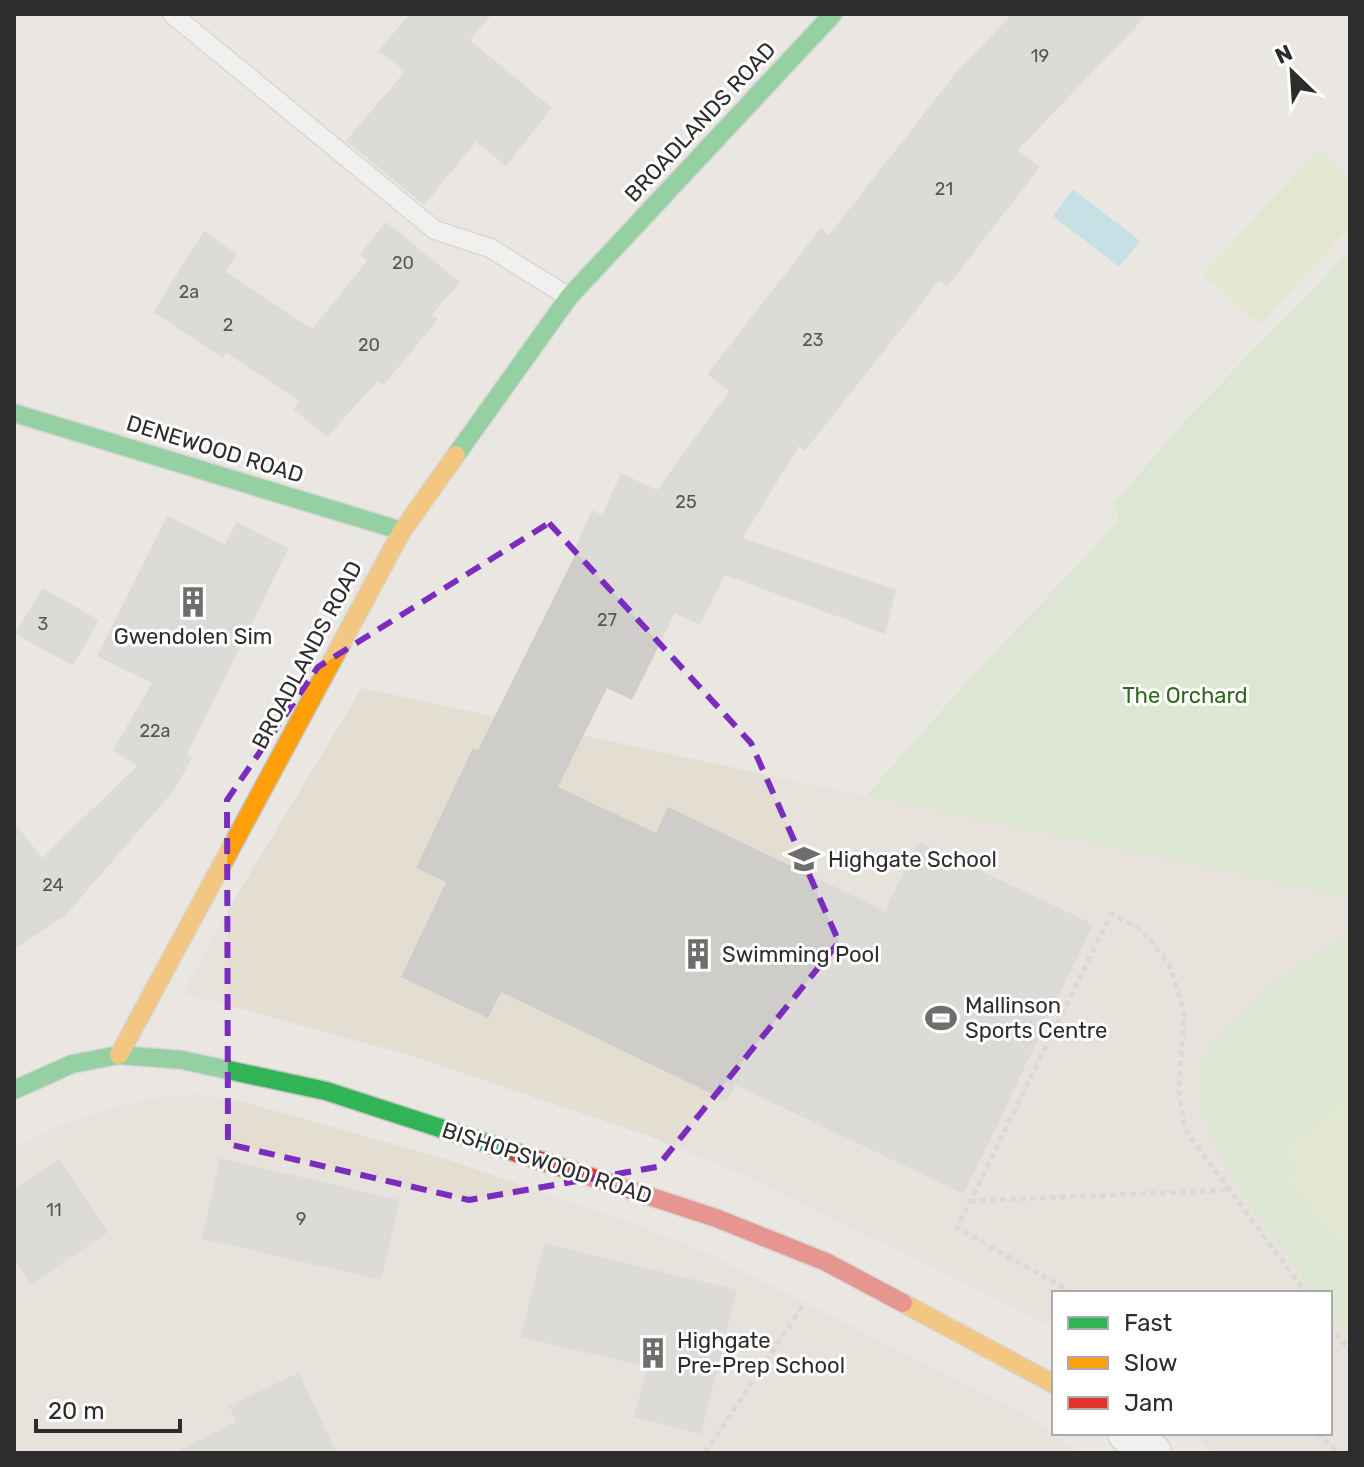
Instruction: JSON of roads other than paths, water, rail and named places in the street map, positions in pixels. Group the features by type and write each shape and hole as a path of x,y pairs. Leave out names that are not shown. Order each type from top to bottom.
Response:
{"street":[{"name":"BROADLANDS ROAD","path":"119,1055 402,531 569,297 833,14"},
{"name":"DENEWOOD ROAD","path":"14,413 402,531"},
{"name":"BISHOPSWOOD ROAD","path":"14,1090 72,1064 119,1055 182,1060 326,1091 716,1218 826,1262 1052,1383"},
{"path":"1130,1435 1152,1453"}],"lane":[{"path":"172,14 435,230 490,248 569,297"}],"water":[{"path":"1073,189 1140,241 1119,267 1053,216"}],"place":[{"name":"Gwendolen Sim","path":"193,602"},
{"name":"Highgate School","path":"804,859"},
{"name":"Swimming Pool","path":"698,954"},
{"name":"Mallinson Sports Centre","path":"941,1018"},
{"name":"Highgate Pre-Prep School","path":"653,1353"}],"park label":[{"name":"The Orchard","path":"1185,695"}]}
